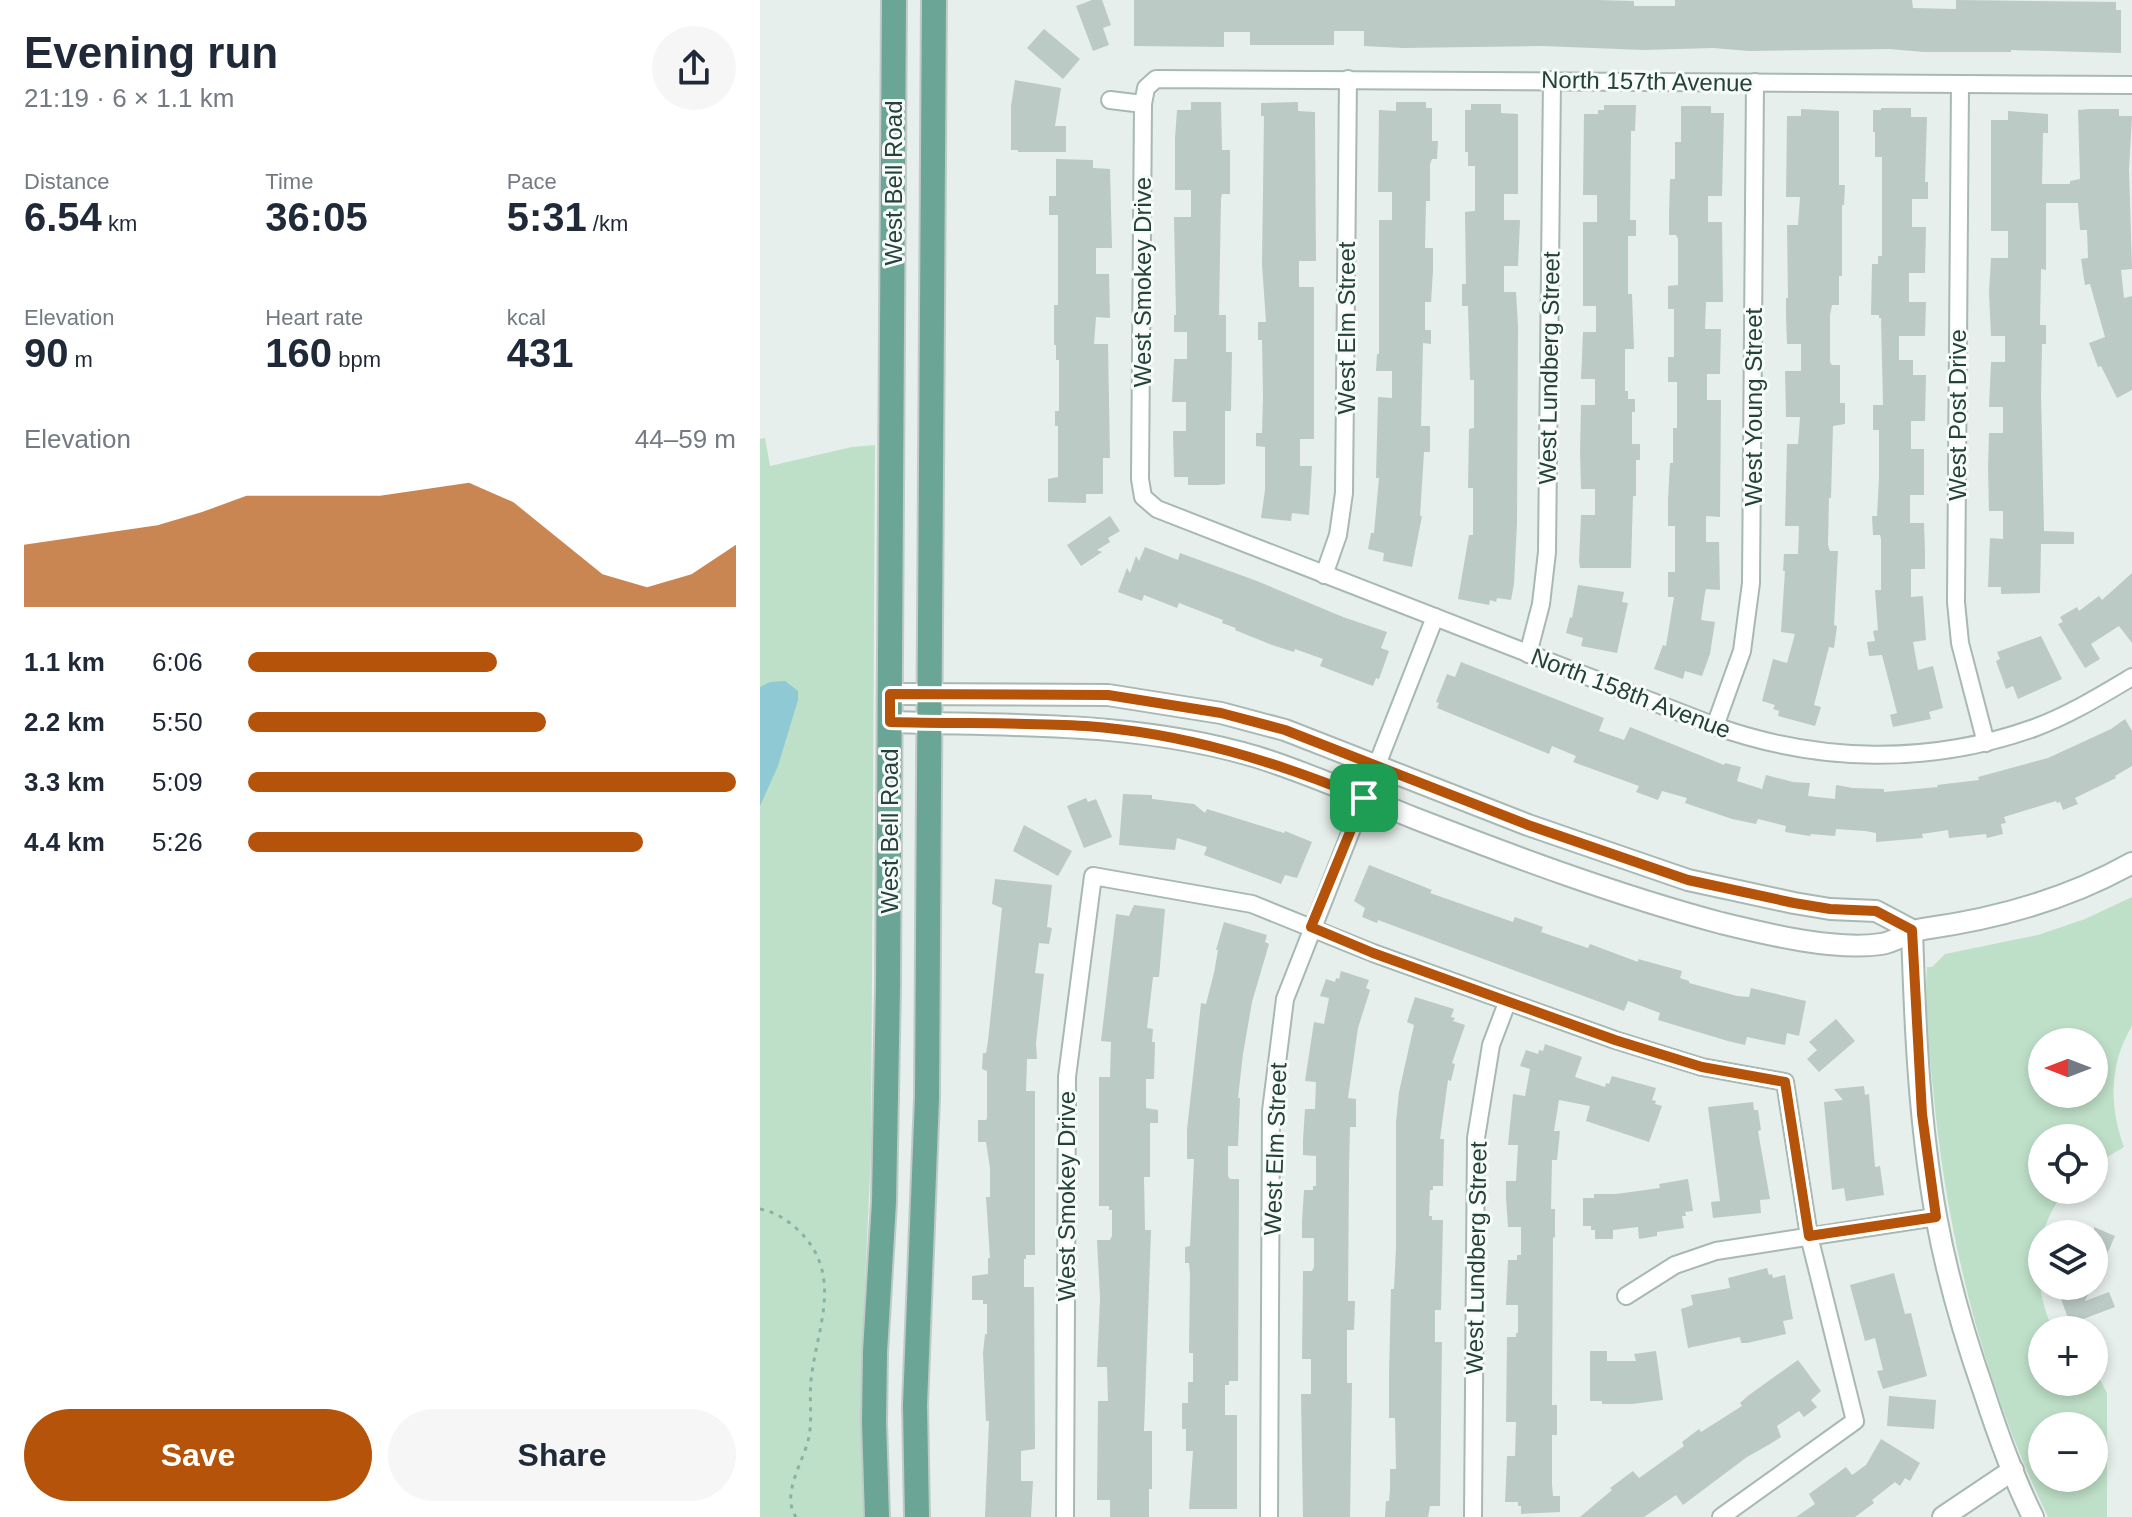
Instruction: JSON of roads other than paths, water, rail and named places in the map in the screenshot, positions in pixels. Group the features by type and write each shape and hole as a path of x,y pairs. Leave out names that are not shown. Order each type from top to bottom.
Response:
{"main road":[{"name":"West Bell Road","path":"877,1517 874,1380 887,1113 894,0"},
{"name":"West Bell Road","path":"917,1517 915,1405 926,1140 934,0"}],"street":[{"name":"North 157th Avenue","path":"1143,104 1150,82 1163,77 2132,85"},
{"name":"West Elm Street","path":"1324,575 1338,535 1344,493 1348,79"},
{"name":"West Lundberg Street","path":"1528,654 1543,595 1547,552 1552,80"},
{"name":"West Young Street","path":"1715,726 1742,651 1751,583 1755,82"},
{"name":"West Post Drive","path":"1960,84 1956,602 1960,643 1986,743"},
{"path":"1110,100 1143,104"},
{"name":"West Smokey Drive","path":"1143,104 1140,479 1143,497"},
{"name":"North 158th Avenue","path":"1143,497 1157,509 1324,575 1715,726 1777,745 1842,754 1909,754 1986,743 2036,727 2080,708 2132,677"},
{"name":"West Elm Street","path":"1269,1517 1271,1111 1285,999 1435,617"},
{"path":"890,694 1084,694 1139,698 1221,713 1285,730 1502,816 1688,880 1806,905 1876,911 1912,930"},
{"path":"890,722 1087,726 1176,738 1260,758 1471,840 1618,892 1756,932 1855,945 1883,944 1912,930 2016,912 2132,863"},
{"name":"West Smokey Drive","path":"1065,1517 1067,1077 1093,876 1252,904 1311,927"},
{"path":"1311,927 1507,1003 1702,1067 1785,1082 1809,1236 1855,1421 1721,1517"},
{"path":"1912,930 1922,1114 1936,1217 1961,1322 2013,1470 2033,1517"},
{"name":"West Lundberg Street","path":"1473,1517 1476,1138 1491,1045 1507,1003"},
{"path":"1626,1296 1675,1265 1707,1254 1936,1217"},
{"path":"1943,1517 2013,1470"}],"water":[{"path":"785,681 798,691 798,700 778,766 760,806 760,687 770,682"}]}
